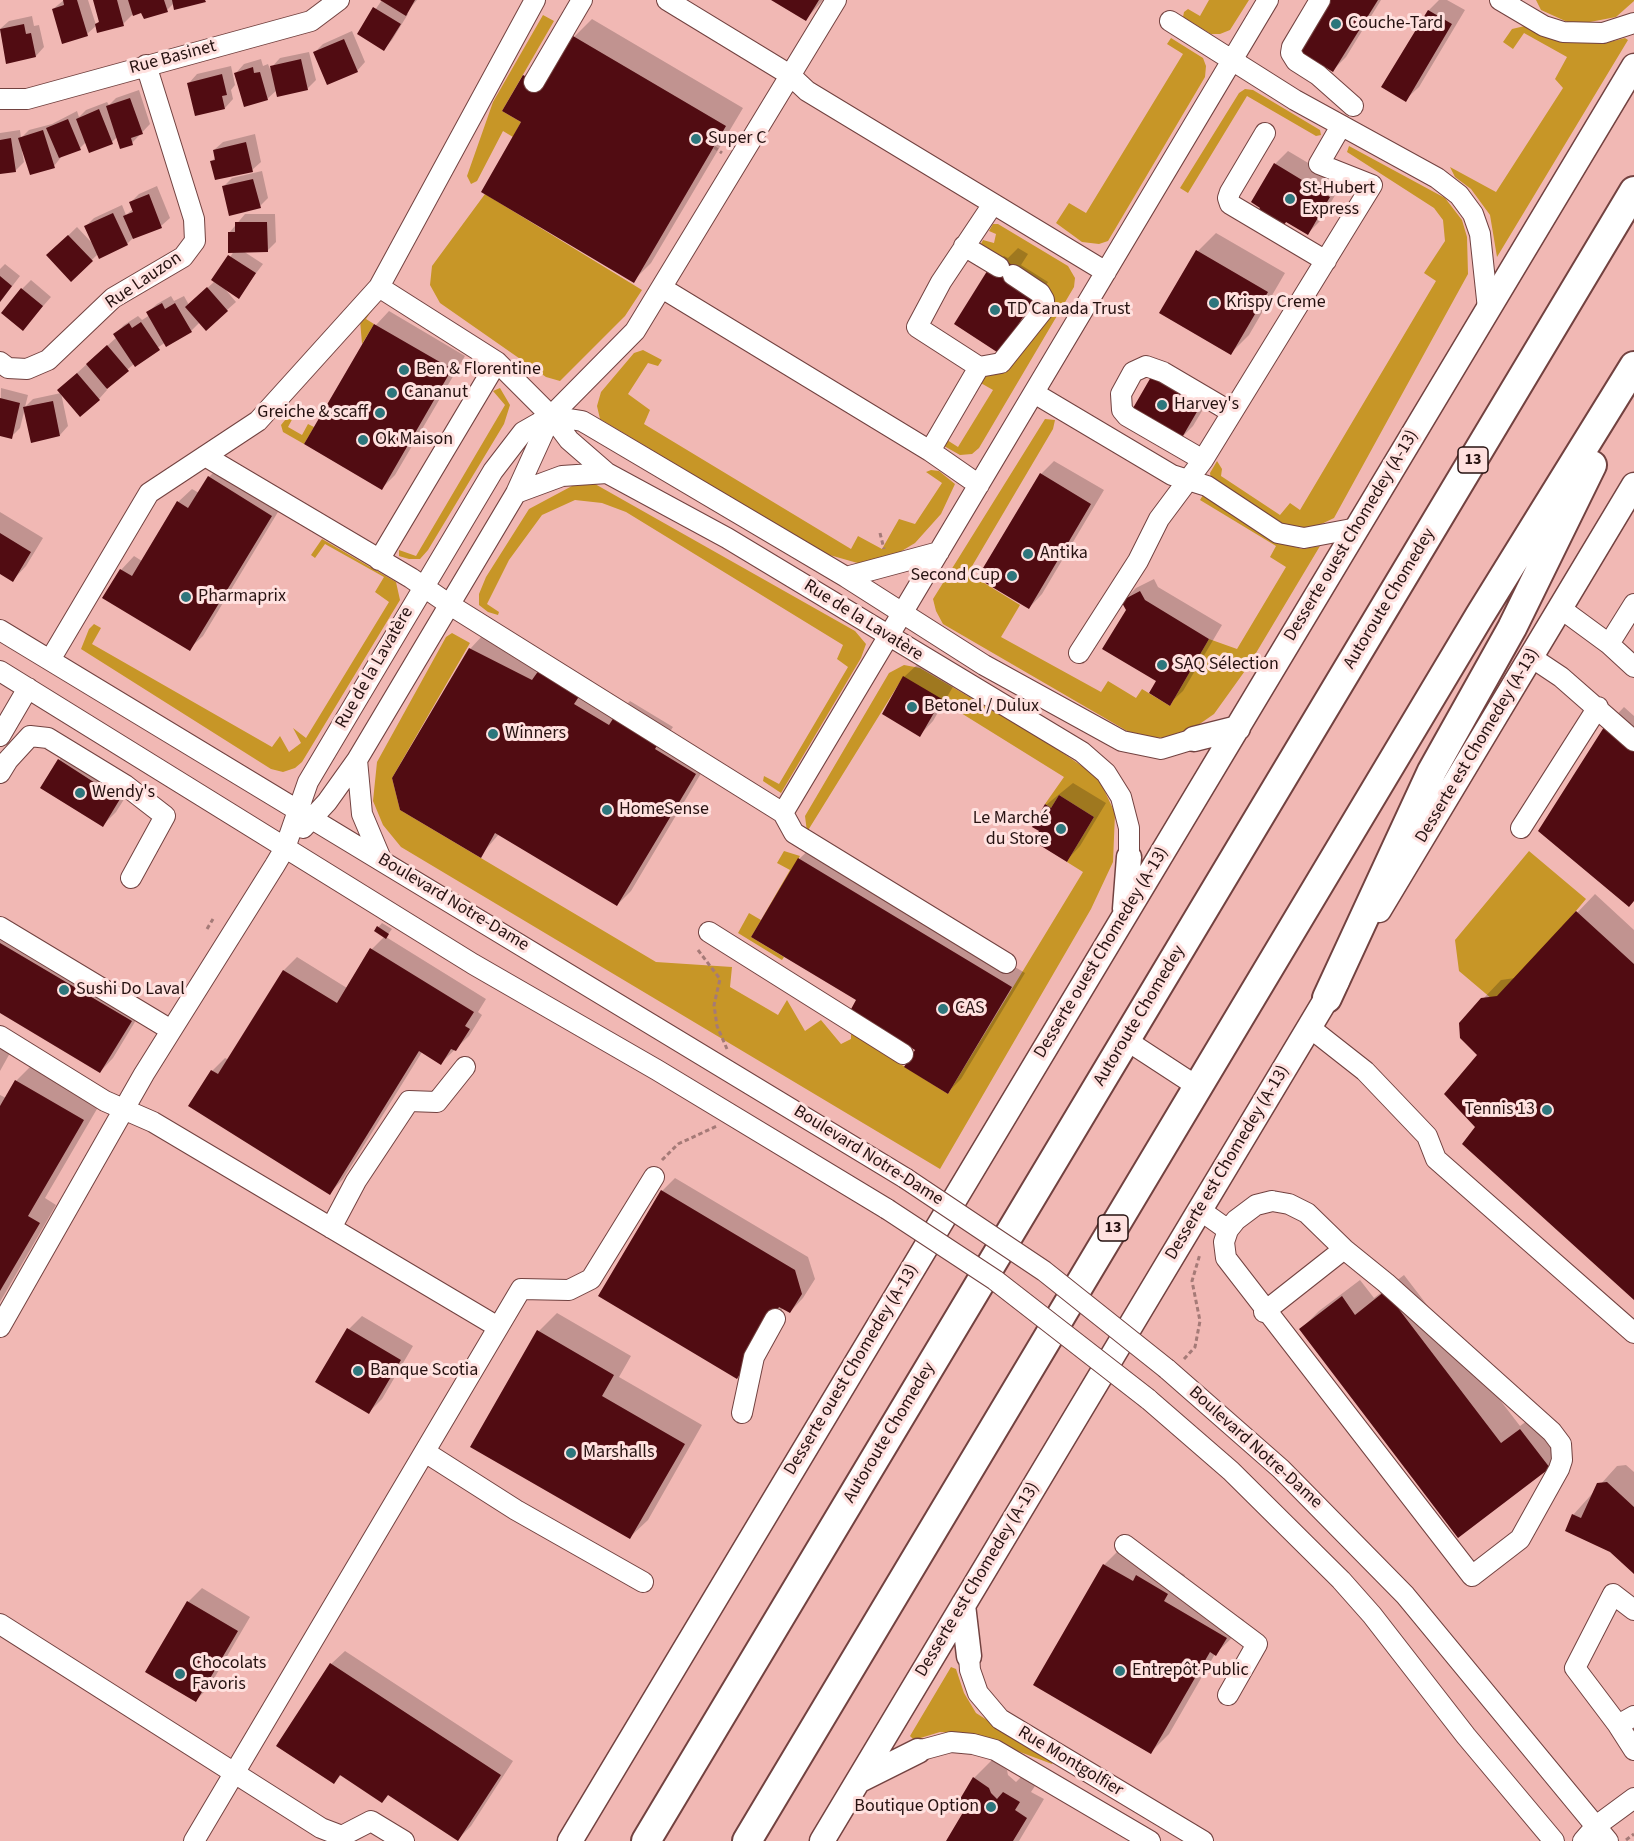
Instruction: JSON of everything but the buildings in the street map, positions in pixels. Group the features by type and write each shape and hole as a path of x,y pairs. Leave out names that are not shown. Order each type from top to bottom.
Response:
{"highway":[{"name":"Autoroute Chomedey","path":"646,1841 1634,190"},
{"name":"13","path":"747,1841 1480,615 1634,366"},
{"path":"1327,998 1432,771 1512,628 1634,379"}],"main road":[{"name":"Desserte ouest Chomedey (A-13)","path":"570,1841 1634,66"},
{"name":"Desserte est Chomedey (A-13)","path":"822,1841 1634,485"},
{"path":"1194,739 1238,728"},
{"path":"1125,914 1129,856"},
{"path":"963,1605 969,1656"},
{"path":"858,1781 918,1751"}],"street":[{"name":"Rue Basinet","path":"0,99 27,99 311,21 339,0"},
{"path":"50,660 149,493 258,421 379,287 535,0"},
{"path":"534,82 582,0"},
{"path":"667,0 790,75 807,92 1106,272"},
{"path":"379,287 497,362 551,416 635,331 836,0"},
{"path":"783,813 1268,0"},
{"path":"1320,0 1292,47 1292,56 1353,106"},
{"path":"1508,4 1544,26 1576,34 1603,33 1634,23"},
{"path":"1170,21 1231,61 1341,126 1437,178 1459,195 1477,223 1482,244 1488,309"},
{"name":"Rue Lauzon","path":"0,362 8,368 27,369 48,360 113,298 183,257 195,241 194,219 146,65"},
{"path":"1079,653 1138,561 1159,519 1203,460 1372,185 1319,165 1341,126"},
{"path":"1265,133 1230,192 1230,204 1326,261"},
{"path":"964,246 1040,293 1044,300 1044,309 1001,363 979,367 917,327 964,246 993,204"},
{"path":"662,288 930,451 980,485"},
{"path":"379,560 497,362"},
{"path":"1203,460 1127,416 1122,410 1121,394 1132,372 1146,366 1163,372 1231,412"},
{"path":"930,451 979,367"},
{"path":"1034,393 1172,475 1207,486 1266,527 1286,536 1304,538 1357,528"},
{"name":"Rue de la Lavatère","path":"551,416 569,440 607,473 727,538 1072,745 1094,762 1114,783 1121,797 1129,828 1129,856"},
{"name":"Rue de la Lavatère","path":"0,1327 171,1030 218,958 305,815 357,760 516,493 551,416"},
{"name":"Rue de la Lavatère","path":"305,815 308,782 501,458 523,432 551,416 582,421 846,577 984,665 1122,741 1161,749 1194,739"},
{"path":"205,456 423,586 783,813 794,833 1006,963"},
{"path":"516,493 562,476 607,473"},
{"path":"846,577 939,552"},
{"path":"1610,644 1634,604"},
{"path":"1560,608 1610,644 1634,667"},
{"name":"Boulevard Notre-Dame","path":"0,630 906,1178 1044,1271 1175,1364 1405,1595 1596,1836"},
{"path":"1531,657 1562,677 1634,741"},
{"name":"Boulevard Notre-Dame","path":"0,671 481,969 657,1070 887,1209 995,1280 1148,1399 1230,1471 1341,1580 1372,1615 1460,1728 1553,1841"},
{"path":"0,736 28,688"},
{"path":"1521,828 1598,707"},
{"path":"0,773 8,760 30,736 48,738 125,785 165,816 130,878"},
{"path":"357,760 362,814 381,859"},
{"path":"0,927 171,1030"},
{"path":"709,932 903,1054"},
{"path":"1309,1028 1365,1071 1427,1136 1436,1159 1634,1334"},
{"path":"0,1036 105,1101 153,1122 498,1327"},
{"path":"1126,1040 1198,1087"},
{"path":"331,1228 356,1181 409,1101 437,1102 465,1067"},
{"path":"194,1841 520,1289 569,1290 591,1279 654,1177"},
{"path":"1280,1202 1307,1213 1344,1250 1386,1283 1552,1432 1561,1444 1562,1460 1559,1469 1520,1539 1472,1576 1264,1311 1226,1258 1224,1242 1228,1230 1256,1205 1280,1202"},
{"path":"1200,1210 1228,1230"},
{"path":"1264,1311 1344,1250"},
{"path":"742,1413 754,1357 775,1319"},
{"path":"425,1452 516,1510 643,1582"},
{"path":"1125,1545 1257,1644 1228,1695"},
{"path":"1634,1610 1613,1594 1575,1668 1626,1720 1634,1750"},
{"path":"0,1624 329,1836 342,1836 371,1821 404,1841"},
{"name":"Rue Montgolfier","path":"969,1656 970,1670 978,1693 1000,1719 1203,1841"},
{"name":"Rue Montgolfier","path":"918,1751 951,1742 973,1744 995,1750 1150,1841"},
{"path":"1553,1841 1596,1836 1634,1798"}],"path":[{"path":"714,147 721,152"},
{"path":"207,929 213,919"},
{"path":"698,950 720,979 714,1005 717,1026 727,1050"},
{"path":"654,1177 660,1163 678,1144 718,1126"},
{"path":"1175,1364 1195,1347 1200,1321 1192,1281 1202,1245"},
{"path":"1630,1838 1634,1834"}],"shaded area":[{"path":"1209,0 1249,0 1230,30 1220,34 1211,34 1183,17 1184,12 1188,9 1200,16"},
{"path":"1536,0 1634,1 1616,17 1574,25 1541,10"},
{"path":"543,15 554,21 502,111 521,122 513,137 503,131 477,181 471,184 467,176 493,102"},
{"path":"1529,25 1553,38 1572,42 1606,43 1625,38 1628,40 1497,257 1490,215 1471,189 1455,177 1450,167 1496,192 1563,88 1555,79 1567,57 1524,33 1513,49 1503,42 1512,29"},
{"path":"1171,38 1203,58 1206,66 1205,77 1108,241 1099,244 1082,242 1056,223 1069,203 1086,213 1183,54 1167,44"},
{"path":"1245,89 1253,90 1320,130 1321,135 1316,136 1247,96 1188,193 1180,188 1239,93"},
{"path":"1349,146 1445,198 1462,220 1467,237 1468,274 1334,518 1309,530 1287,527 1211,479 1210,473 1217,461 1222,469 1221,476 1280,515 1290,503 1300,510 1436,281 1424,273 1445,241 1443,220 1434,208 1347,152"},
{"path":"485,194 642,290 625,316 560,381 546,377 440,303 430,285 432,266"},
{"path":"993,224 998,224 1068,266 1075,278 1074,287 979,448 972,454 960,455 944,446 947,440 958,447 993,390 979,382 1049,311 979,248 983,240 994,243 996,234 989,231"},
{"path":"374,307 366,319 374,324 362,344 360,320"},
{"path":"643,350 662,360 658,366 648,363 628,394 650,410 644,424 851,549 858,536 882,549 899,519 915,524 942,483 926,472 931,470 939,471 955,484 941,514 915,543 890,558 861,564 826,554 600,419 597,406 601,392 634,353"},
{"path":"500,388 510,405 504,424 428,550 420,559 399,556 399,550 416,556 505,405 493,391"},
{"path":"290,414 295,414 288,427 302,435 308,424 314,427 304,444 283,432 281,425"},
{"path":"1045,419 1055,420 1053,429 968,573 1020,605 1001,637 1101,692 1108,681 1136,698 1142,689 1170,706 1209,639 1237,649 1286,567 1270,557 1276,546 1200,500 1203,495 1282,543 1302,549 1320,546 1247,668 1214,714 1191,730 1163,738 1134,735 943,624 936,611 933,599"},
{"path":"595,484 855,631 866,644 861,658 781,793 763,781 764,776 779,784 848,667 837,659 843,645 626,512 602,503 575,500 542,515 509,560 487,604 499,612 498,615 488,612 479,605 479,594 486,577 529,509 572,486"},
{"path":"322,539 396,582 400,600 302,762 295,768 283,772 271,769 81,649 89,629 94,624 101,628 92,644 272,747 280,736 289,752 301,743 293,728 306,738 389,602 375,592 384,577 325,544 315,558 311,555"},
{"path":"452,633 470,643 392,778 400,810 656,962 732,967 730,987 778,1015 787,1000 805,1031 821,1020 841,1044 851,1039 851,1033 948,1094 1083,872 1067,862 1094,817 1059,795 1051,808 1045,804 1064,777 903,677 807,832 805,816 889,673 904,665 920,668 1051,745 1098,777 1115,813 1113,862 1091,909 940,1169 401,847 383,825 373,801 377,762 446,637"},
{"path":"784,851 800,856 751,937 784,957 782,960 738,933 749,913 761,920 790,870 777,863"},
{"path":"1529,851 1586,899 1498,1004 1459,971 1455,940"},
{"path":"951,1667 956,1669 964,1693 976,1713 1053,1762 1052,1764 972,1734 940,1732 914,1740 910,1736"}],"place":[{"name":"Couche-Tard","path":"1336,24"},
{"name":"Super C","path":"696,139"},
{"name":"St-Hubert Express","path":"1290,199"},
{"name":"Krispy Creme","path":"1214,303"},
{"name":"TD Canada Trust","path":"995,310"},
{"name":"Ben & Florentine","path":"404,370"},
{"name":"Cananut","path":"392,393"},
{"name":"Harvey's","path":"1162,405"},
{"name":"Greiche & scaff","path":"380,413"},
{"name":"Ok Maison","path":"363,440"},
{"name":"Antika","path":"1028,554"},
{"name":"Second Cup","path":"1012,576"},
{"name":"Pharmaprix","path":"186,597"},
{"name":"SAQ Sélection","path":"1162,665"},
{"name":"Betonel / Dulux","path":"912,707"},
{"name":"Winners","path":"493,734"},
{"name":"Wendy's","path":"80,793"},
{"name":"HomeSense","path":"607,810"},
{"name":"Le Marché du Store","path":"1061,829"},
{"name":"Sushi Do Laval","path":"64,990"},
{"name":"CAS","path":"943,1009"},
{"name":"Tennis 13","path":"1547,1110"},
{"name":"Banque Scotia","path":"358,1371"},
{"name":"Marshalls","path":"571,1453"},
{"name":"Entrepôt Public","path":"1120,1671"},
{"name":"Chocolats Favoris","path":"180,1674"},
{"name":"Boutique Option","path":"991,1807"}]}
